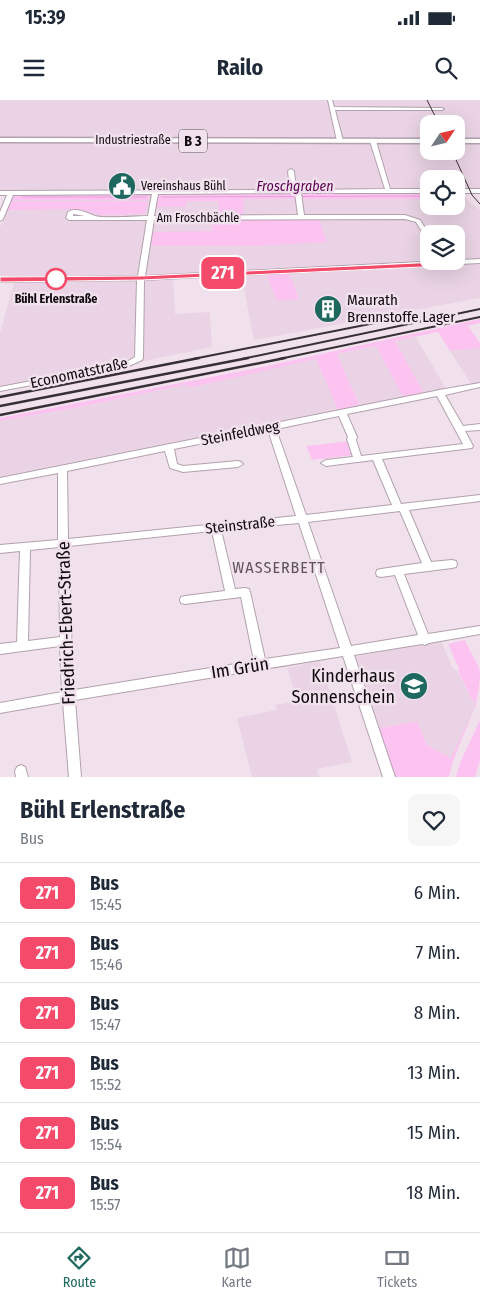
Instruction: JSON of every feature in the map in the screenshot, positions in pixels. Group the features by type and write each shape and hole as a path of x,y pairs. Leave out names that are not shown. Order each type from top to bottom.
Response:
{"main road":[{"name":"Industriestraße","path":"0,140 356,141 374,143 420,141"},
{"path":"465,141 480,141"}],"street":[{"path":"330,100 340,141"},
{"path":"332,108 442,109"},
{"path":"374,143 388,191"},
{"path":"291,171 300,217"},
{"path":"465,191 480,190"},
{"path":"0,193 155,192 297,194 420,191"},
{"name":"Economatstraße","path":"0,389 134,362 139,358 142,278 155,192"},
{"path":"0,219 11,193"},
{"name":"Am Froschbächle","path":"95,218 410,218 418,221 420,225"},
{"path":"465,261 480,261"},
{"path":"0,280 142,278 420,263"},
{"name":"Steinfeldweg","path":"0,481 480,384"},
{"path":"326,463 469,446 439,392"},
{"path":"342,412 353,437 351,439 358,459"},
{"path":"271,426 388,777"},
{"path":"461,432 480,427"},
{"path":"461,432 480,433"},
{"path":"169,447 173,466 183,469 238,464"},
{"path":"376,457 428,566"},
{"name":"Friedrich-Ebert-Straße","path":"62,468 68,697 75,777"},
{"name":"Steinstraße","path":"0,548 63,544 480,498"},
{"path":"216,528 231,594"},
{"path":"22,646 25,546"},
{"path":"382,573 452,564"},
{"path":"398,571 425,640"},
{"path":"185,600 245,592 260,664"},
{"name":"Im Grün","path":"0,708 260,664 480,630"},
{"path":"0,649 66,641"}],"shaded area":[{"path":"0,100 480,100 480,139 465,139 465,115 420,115 420,139 0,139"},
{"path":"0,142 420,143 420,160 465,160 465,143 480,143 480,189 465,189 465,170 420,170 420,215 465,215 465,198 480,210 480,298 254,340 241,274 173,278 175,314 210,312 212,347 0,386 0,333 16,276 0,276 0,227 15,192 0,192"},
{"path":"420,192 420,199 304,199 303,194"},
{"path":"165,193 290,193 294,194 296,199 244,199 243,215 219,215 218,201 187,201 185,207 156,207 158,195"},
{"path":"19,194 147,194 150,196 148,200 12,200 14,196"},
{"path":"11,201 148,201 145,214 101,215 79,209 7,210"},
{"path":"212,219 319,219 327,242 256,246 150,246 152,232 212,231"},
{"path":"289,273 299,299 277,301 266,274"},
{"path":"480,319 480,323 468,326 480,343 480,348 450,351 438,332 395,341 424,393 403,397 376,346 337,354 360,406 338,410 316,359 193,387 184,385 75,408 0,421 0,418 267,366"},
{"path":"416,337 446,389 471,384 450,351 480,348 480,387 0,482 0,421 75,408 184,385 193,387 316,358 338,410 360,405 337,354 376,346 424,393 395,341"},
{"path":"349,441 354,455 312,460 306,446"},
{"name":"Kinderhaus Sonnenschein","path":"441,640 452,667 457,671 472,700 477,703 453,759 427,745 417,721 380,728 353,657"},
{"path":"465,640 480,672 476,702 472,700 458,671 459,669 448,644"},
{"path":"320,661 352,762 317,769 319,777 252,777 237,718 277,710 275,705 298,701 287,668"},
{"path":"472,713 452,764 449,777 394,777 378,729 417,721 427,745 451,758"},
{"path":"480,720 480,760 475,777 456,777 460,763"}],"waterway":[{"name":"Froschgraben","path":"162,197 420,196"},
{"name":"Froschgraben","path":"23,197 146,197"}],"railway":[{"path":"427,100 434,115"},
{"path":"456,160 472,195 480,204"},
{"path":"242,359 480,309"},
{"path":"279,359 480,317"},
{"path":"193,359 385,321"},
{"path":"0,397 199,358"},
{"path":"0,406 248,358"},
{"path":"0,415 285,358"}],"bus line":[{"name":"271","path":"0,280 142,278 420,265"}],"place":[{"name":"Vereinshaus Bühl","path":"122,186"},
{"name":"Bühl Erlenstraße","path":"56,279"},
{"name":"Maurath Brennstoffe Lager","path":"328,309"},
{"name":"Kinderhaus Sonnenschein","path":"414,686"}],"district":[{"name":"WASSERBETT","path":"279,567"}]}
